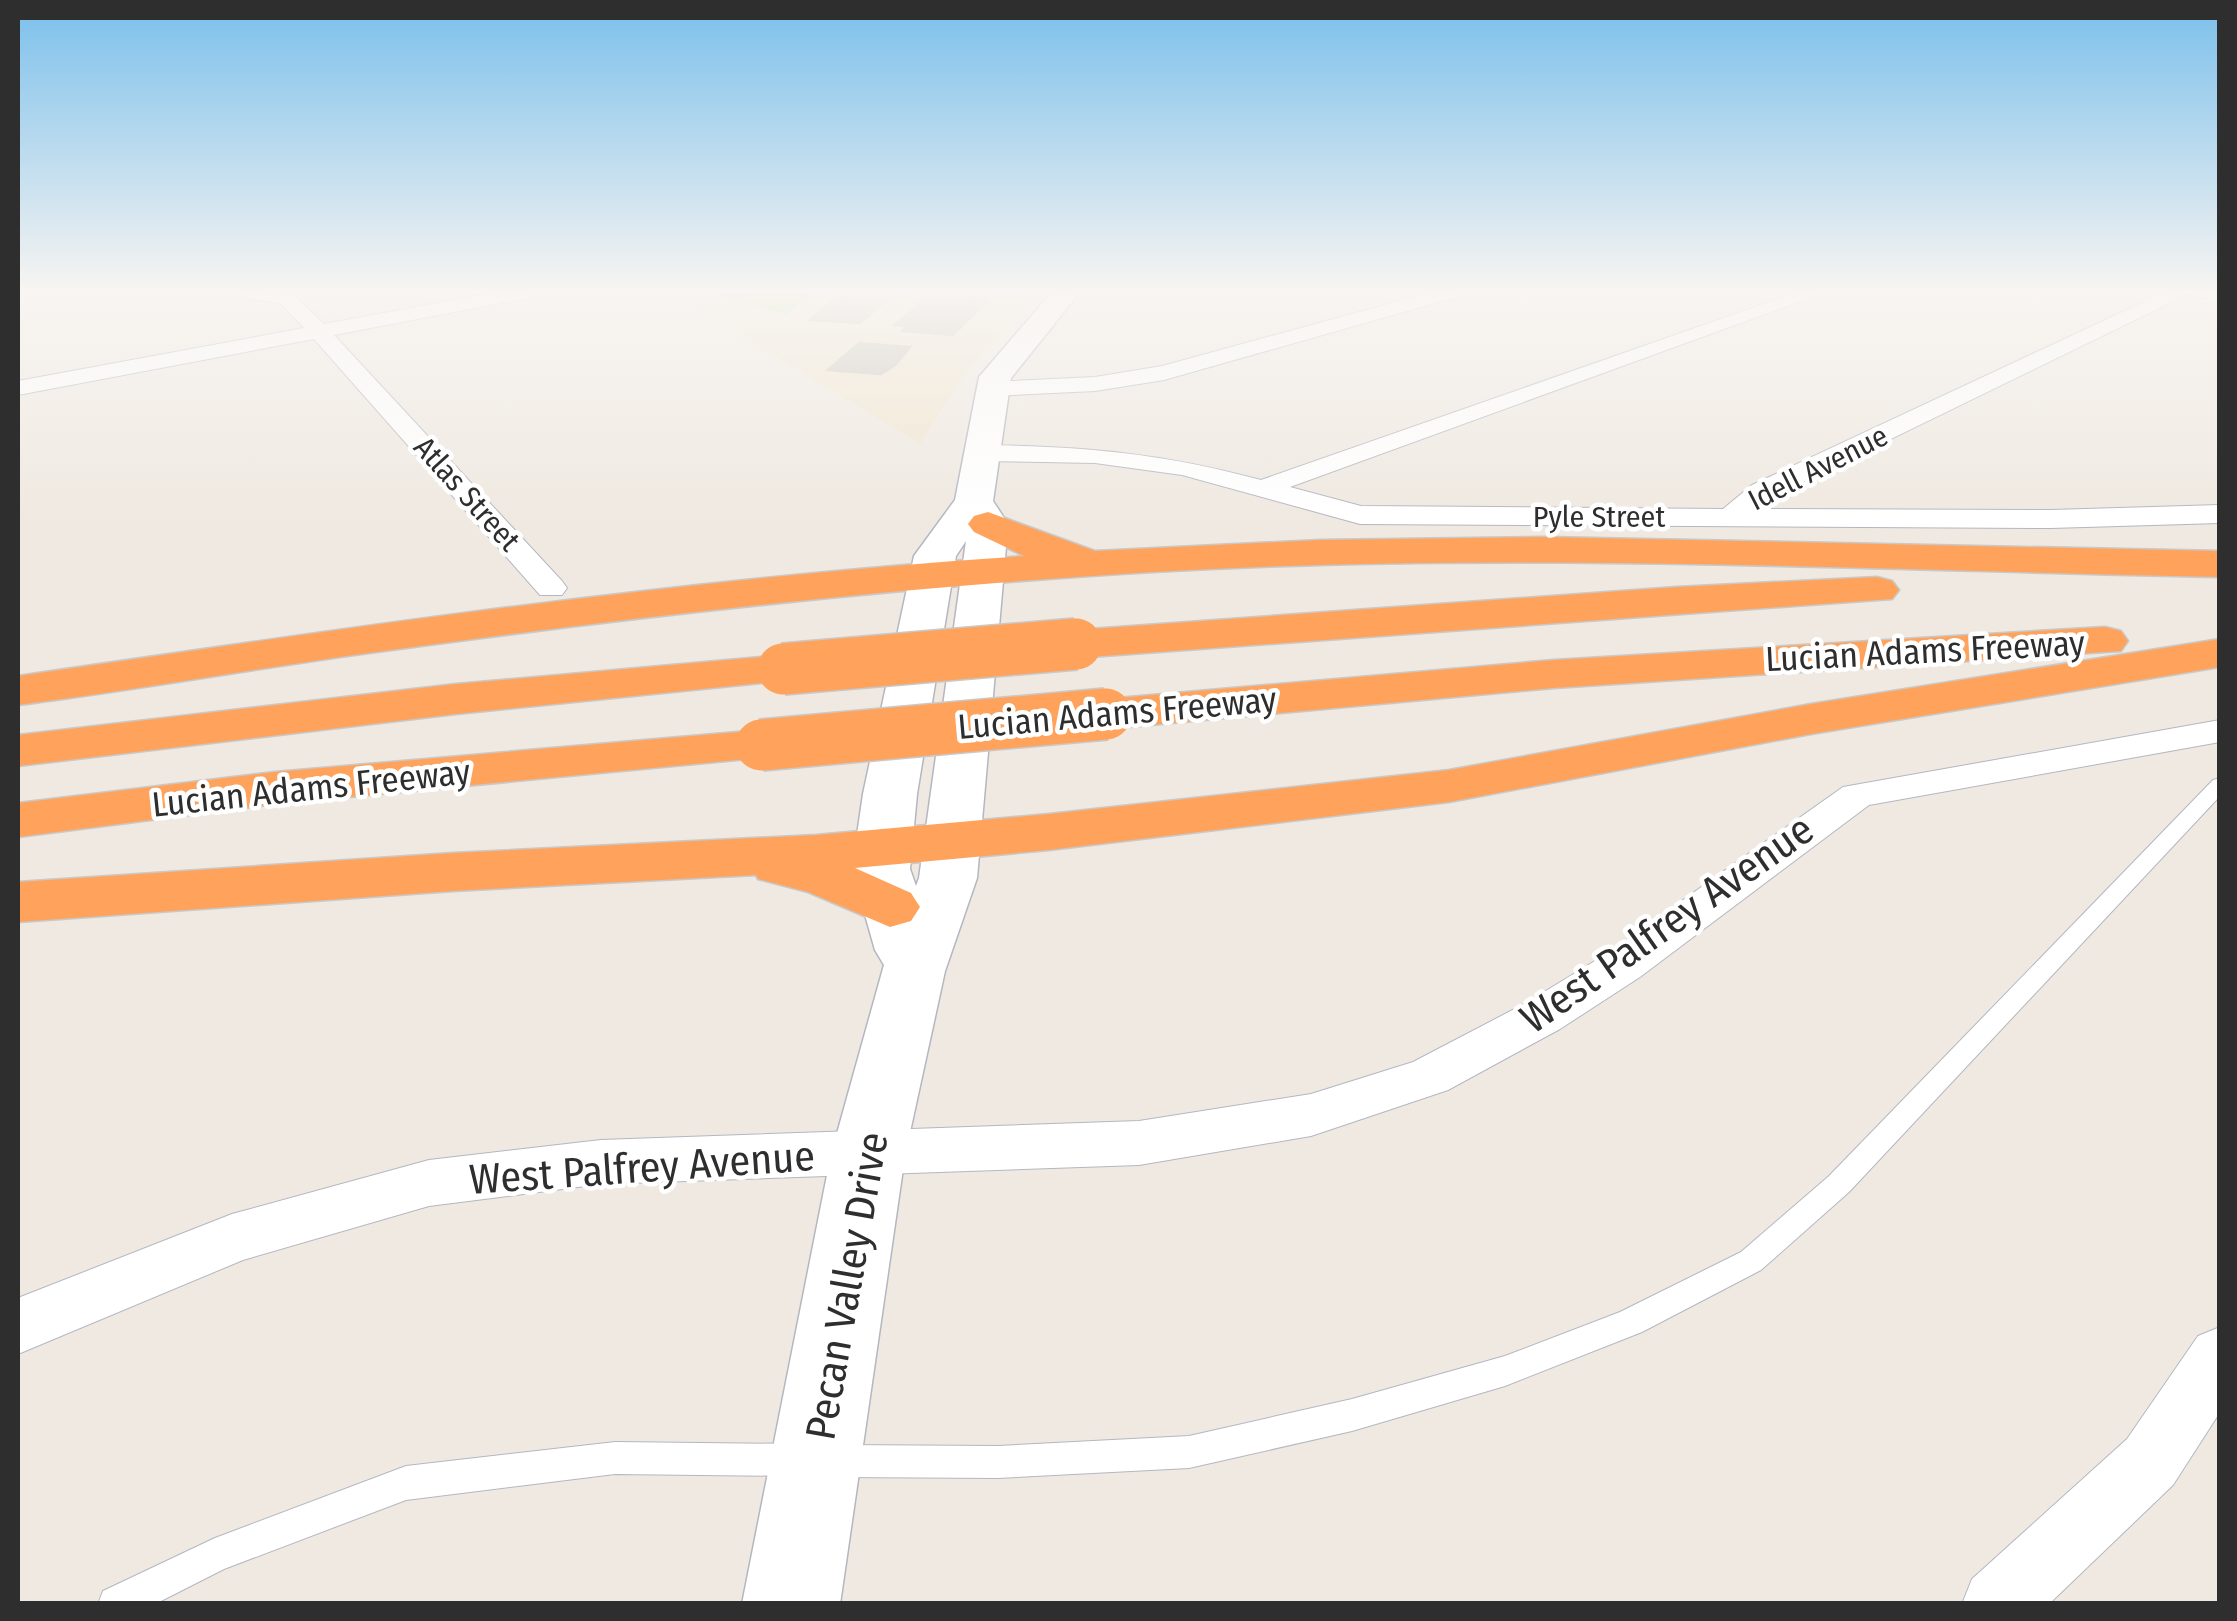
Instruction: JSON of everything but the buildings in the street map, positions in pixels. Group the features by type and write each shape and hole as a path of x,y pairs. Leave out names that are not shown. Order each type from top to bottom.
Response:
{"highway":[{"path":"981,512 1045,550 1116,562"},
{"path":"18,691 457,625 1116,562 1314,552 1570,549 2220,564"},
{"name":"Lucian Adams Freeway","path":"18,751 456,699 1076,644 1677,600 2220,574"},
{"name":"Lucian Adams Freeway","path":"18,820 275,788 1574,673 2220,635"},
{"path":"18,902 884,848 1449,786 1811,719 2220,652"},
{"path":"737,857 827,878 890,906"}],"main road":[{"name":"Pecan Valley Drive","path":"791,1604 868,1155 913,971 948,878 983,574 981,512 985,453 992,388 1001,368"},
{"name":"Pecan Valley Drive","path":"913,971 880,869 890,794 935,556 981,512"}],"street":[{"path":"18,388 124,368"},
{"name":"Atlas Street","path":"354,368 552,588"},
{"path":"992,388 1095,384 1183,368"},
{"path":"1260,489 1602,368"},
{"name":"Idell Avenue","path":"1729,518 1762,491 2021,368"},
{"name":"Pyle Street","path":"985,453 1136,459 1184,467 1360,514 2051,519 2220,514"},
{"name":"West Palfrey Avenue","path":"18,1326 232,1240 352,1202 429,1183 601,1162 1139,1143 1311,1115 1430,1076 1543,1016 1624,965 1857,795 2220,731"},
{"path":"1998,1604 2150,1462 2220,1356"}],"lane":[{"path":"116,1604 215,1555 406,1483 615,1458 998,1462 1189,1452 1352,1414 1506,1371 1631,1322 1751,1262 1839,1184 2220,784"}],"shaded area":[{"path":"794,368 968,368 920,444"}]}
